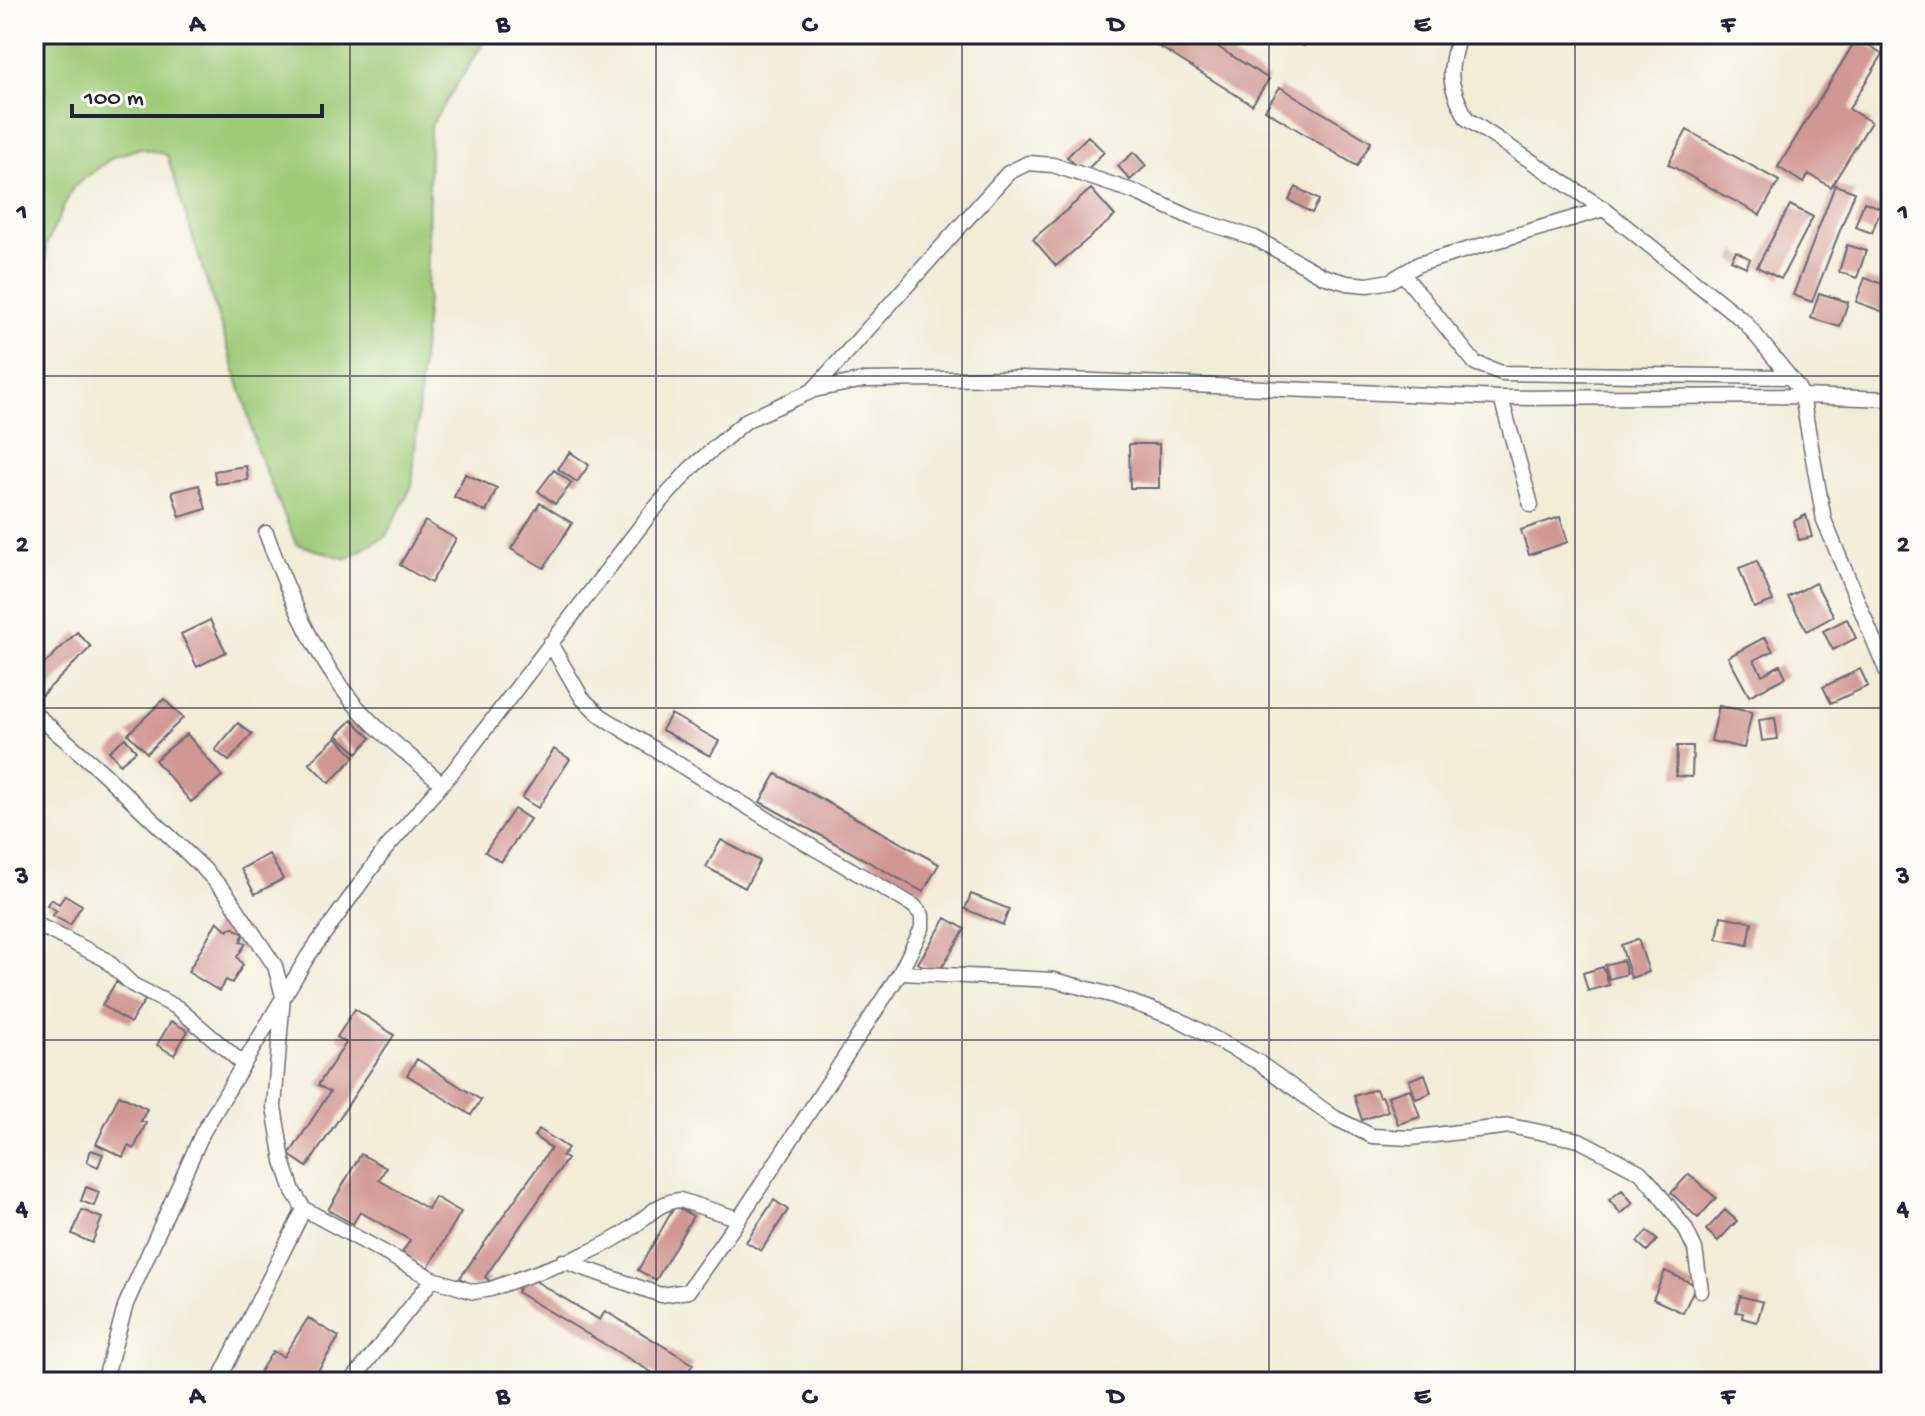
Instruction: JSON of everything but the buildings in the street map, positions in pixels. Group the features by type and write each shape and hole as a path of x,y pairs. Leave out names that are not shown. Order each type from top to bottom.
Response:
{"street":[{"path":"1459,34 1449,68 1454,95 1467,119 1604,209 1745,322 1797,386 1802,396 1824,520 1891,682"},
{"path":"814,390 1008,173 1028,163 1053,165 1135,192 1192,218 1271,245 1323,276 1368,285 1390,281 1419,264 1604,209"},
{"path":"1403,274 1475,363 1502,373 1789,377"},
{"path":"104,1382 126,1304 203,1132 308,956 384,851 442,784 650,514 691,468 747,420 814,390 865,380 1022,378 1501,398 1802,396 1891,399"},
{"path":"1501,398 1531,505"},
{"path":"266,533 285,585 310,637 333,675 354,704 442,784"},
{"path":"550,643 582,698 601,716 802,841 914,906 922,915 922,928 900,973 739,1219 688,1291 661,1295 563,1261"},
{"path":"34,713 100,770 204,869 227,894 275,966 283,996 274,1107 283,1161 293,1191 304,1209 433,1279 474,1292 491,1289 595,1249 670,1201 680,1200 739,1219"},
{"path":"34,923 105,959 133,985 178,1008 243,1064"},
{"path":"900,973 1054,980 1111,995 1178,1019 1258,1062 1335,1118 1372,1136 1410,1138 1510,1126 1579,1140 1640,1172 1652,1185 1685,1228 1695,1249 1701,1291"},
{"path":"218,1382 304,1209"},
{"path":"351,1382 433,1279"}],"green space":[{"path":"34,34 489,34 430,127 427,299 412,486 386,536 346,559 296,544 256,448 246,406 167,155 140,148 113,157 73,187 46,245 43,414 34,442"}]}
